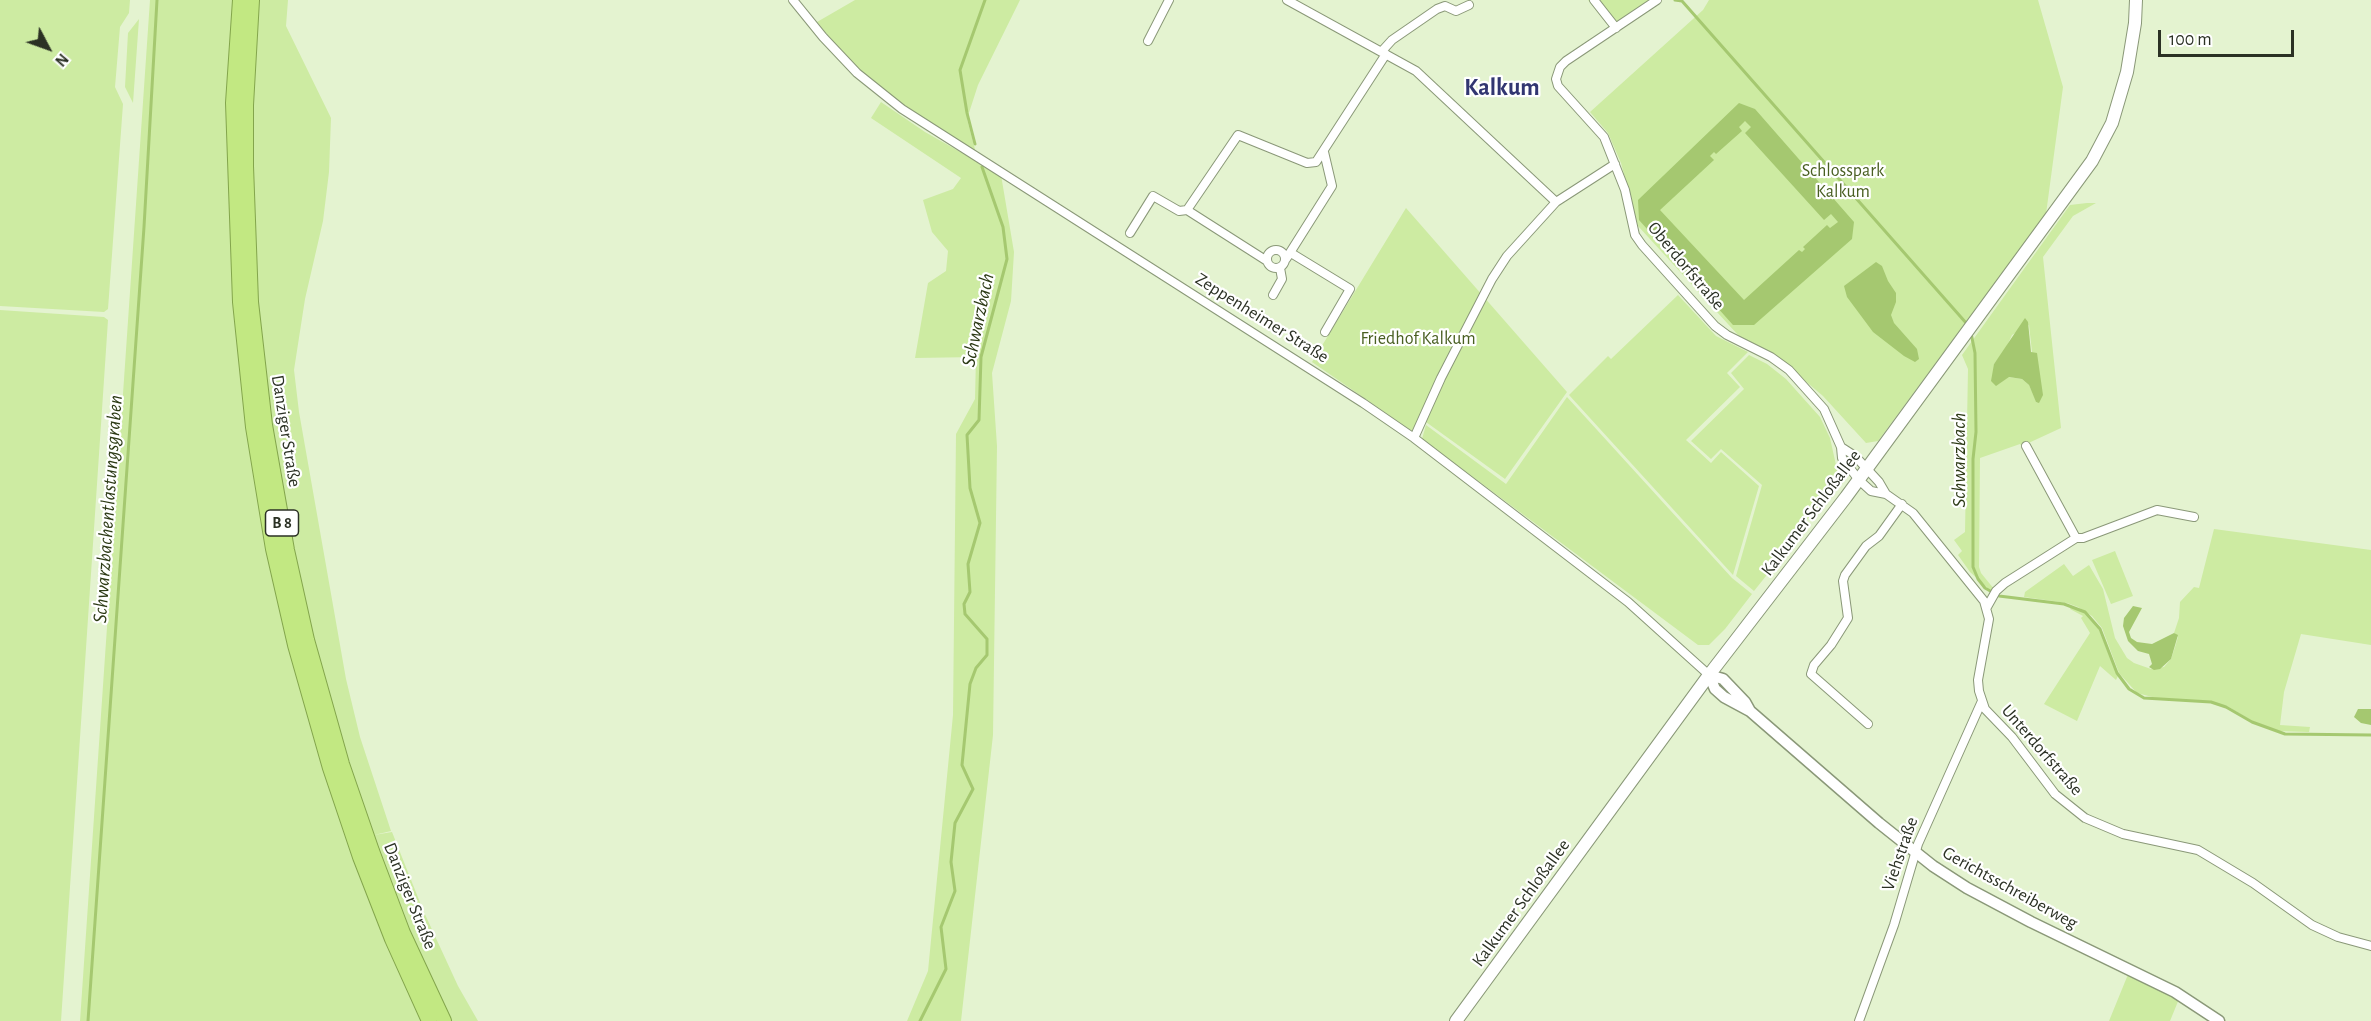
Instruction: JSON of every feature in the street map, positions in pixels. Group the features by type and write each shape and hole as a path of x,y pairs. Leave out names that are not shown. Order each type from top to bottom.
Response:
{"highway":[{"name":"Danziger Straße","path":"240,0 234,61 233,103 240,302 253,427 273,549 295,645 330,768 360,857 392,939 429,1021"},
{"name":"Danziger Straße","path":"252,0 247,63 246,146 251,302 265,425 287,550 307,640 342,764 404,933 444,1021"}],"main road":[{"name":"Kalkumer Schloßallee","path":"1456,1021 1710,675 1859,480 2092,161 2112,123 2127,72 2135,23 2136,0"}],"street":[{"name":"Zeppenheimer Straße","path":"793,0 823,37 875,89 968,153 1312,369 1414,438 1628,602 1710,675"},
{"path":"1148,40 1169,0"},
{"path":"1287,0 1416,71 1556,202"},
{"path":"1594,0 1616,28"},
{"name":"Oberdorfstraße","path":"1657,0 1566,61 1560,67 1556,79 1558,86 1604,137 1625,190 1631,225 1642,245 1715,326 1727,335 1771,357 1789,370 1824,409 1841,447 1842,458 1859,480"},
{"path":"1187,210 1238,135 1307,163 1316,162 1392,40 1437,9 1445,6 1456,11 1469,6"},
{"path":"1273,295 1282,279 1280,268 1332,186 1324,152"},
{"path":"1414,438 1492,279 1507,256 1556,202 1615,164"},
{"path":"1130,233 1154,196 1179,211 1187,210 1267,261 1272,268 1280,268"},
{"path":"1267,261 1270,253 1277,250 1350,289 1325,332"},
{"path":"2026,446 2076,538"},
{"name":"Oberdorfstraße","path":"1841,447 1849,451 1867,469"},
{"path":"1867,469 1885,489 1886,494"},
{"path":"1859,480 1871,491 1879,495 1886,494 1913,513 1987,607 1995,593 2043,558 2076,538 2083,538 2157,510 2194,517"},
{"path":"1868,724 1811,675 1815,664 1835,640 1848,618 1845,575 1866,546 1879,536 1902,504"},
{"name":"Unterdorfstraße","path":"1987,607 1989,619 1978,680 1985,709 2012,737 2055,794 2071,809 2085,818 2123,834 2198,850 2253,883 2312,925 2337,937 2371,946"},
{"name":"Gerichtsschreiberweg","path":"1710,675 1715,689 1724,697 1750,711 1933,866 1987,899 2175,992 2219,1021"},
{"name":"Viehstraße","path":"1859,1021 1894,925 1915,852 1982,701"}],"green space":[{"path":"0,0 130,0 129,13 120,27 115,87 123,104 108,309 104,312 0,306"},
{"path":"150,0 288,0 286,26 331,118 329,172 323,221 305,299 294,370 299,412 346,679 360,737 391,831 374,835 392,832 423,910 458,986 478,1021 80,1021"},
{"path":"855,0 1020,0 978,85 967,119 976,153 899,102 848,60 817,22"},
{"path":"1588,0 1650,0 1610,28"},
{"name":"Schlosspark Kalkum","path":"1709,0 2038,0 2063,87 2046,214 1878,441 1866,443 1823,396 1771,352 1739,336 1638,226 1621,163 1608,133 1590,112 1703,10"},
{"path":"139,19 133,103 125,87 128,33"},
{"path":"881,102 925,132 1001,175 1014,252 1011,301 992,373 997,446 993,735 961,1021 907,1021 928,971 953,715 956,434 975,399 976,357 915,358 928,283 946,271 948,251 932,232 923,200 953,189 961,178 871,118"},
{"path":"2096,203 2073,216 2043,257 2061,428 2022,446 2020,444 1980,458 1979,567 1994,589 1992,592 1970,572 1958,555 1962,551 1954,540 1965,532 1968,369 1962,355 2070,205","holes":["2029,325 2037,403 2029,385 2022,379 2008,377 1998,384 1994,364 2005,350 2012,335"]},
{"name":"Friedhof Kalkum","path":"1406,208 1567,392 1505,479 1419,417 1412,431 1312,362"},
{"path":"1678,295 1716,336 1748,352 1727,373 1740,387 1686,440 1711,463 1721,452 1759,486 1733,575 1569,395 1608,356 1611,359"},
{"path":"0,310 104,317 108,320 61,1021 0,1021"},
{"path":"1749,355 1767,364 1786,379 1820,417 1830,438 1840,483 1828,499 1792,534 1779,552 1774,566 1754,591 1736,576 1762,485 1721,449 1711,459 1691,441 1744,389 1731,373"},
{"path":"1567,397 1732,578 1752,594 1725,629 1709,645 1698,645 1422,439 1426,425 1506,484"},
{"path":"2214,529 2371,550 2371,645 2301,634 2284,692 2280,725 2310,727 2309,732 2276,731 2252,721 2227,706 2212,702 2156,698 2137,693 2119,673 2102,628 2092,616 2067,603 2024,597 2025,592 2064,564 2073,576 2089,565 2103,589 2115,638 2127,658 2151,669 2164,667 2171,659 2178,637 2174,633 2179,618 2180,602 2194,587 2199,588"},
{"path":"2115,551 2133,596 2111,604 2092,560"},
{"path":"2071,607 2085,613 2098,628 2118,676 2116,680 2100,666 2077,721 2044,704 2090,633 2081,618 2083,616 2070,609"},
{"path":"2129,972 2179,999 2170,1021 2109,1021"}],"shaded area":[{"path":"1739,103 1755,109 1854,222 1852,239 1754,325 1733,325 1639,220 1638,200","holes":["1745,121 1751,127 1745,133 1824,220 1831,214 1838,222 1830,228 1827,225 1803,247 1805,249 1802,252 1799,250 1744,300 1660,210 1714,160 1710,156 1714,152 1716,154 1742,131 1739,127"]},
{"path":"1876,262 1882,266 1896,293 1896,302 1891,315 1894,323 1917,349 1919,359 1915,362 1873,332 1847,297 1844,286"},
{"path":"2025,318 2028,322 2031,352 2037,353 2043,395 2039,403 2036,402 2029,385 2022,379 2009,377 1996,386 1991,381 1994,364"},
{"path":"2133,606 2142,608 2129,632 2131,638 2137,642 2152,644 2174,633 2178,635 2171,659 2160,669 2154,670 2149,667 2152,664 2149,654 2138,651 2128,641 2123,626 2124,618"},
{"path":"2358,709 2371,709 2371,725 2361,723 2354,717"}],"waterway":[{"name":"Schwarzbachentlastungsgraben","path":"88,1021 144,227 157,0"},
{"name":"Schwarzbach","path":"975,144 960,70 985,0"},
{"name":"Schwarzbach","path":"1675,0 1682,1 1967,324"},
{"name":"Schwarzbach","path":"920,1021 946,969 941,927 955,891 951,862 955,823 973,789 962,765 970,684 976,668 987,655 987,639 965,614 964,604 970,592 968,564 980,523 970,488 967,435 979,420 981,357 1007,259 1003,227 982,167"},
{"name":"Schwarzbach","path":"1971,333 1975,353 1976,432 1973,459 1973,567 1985,588 1999,596 2064,604 2085,612 2100,629 2117,673 2129,689 2144,698 2211,702 2226,707 2252,722 2285,734 2371,735"}],"district":[{"name":"Kalkum","path":"1502,88"}]}
